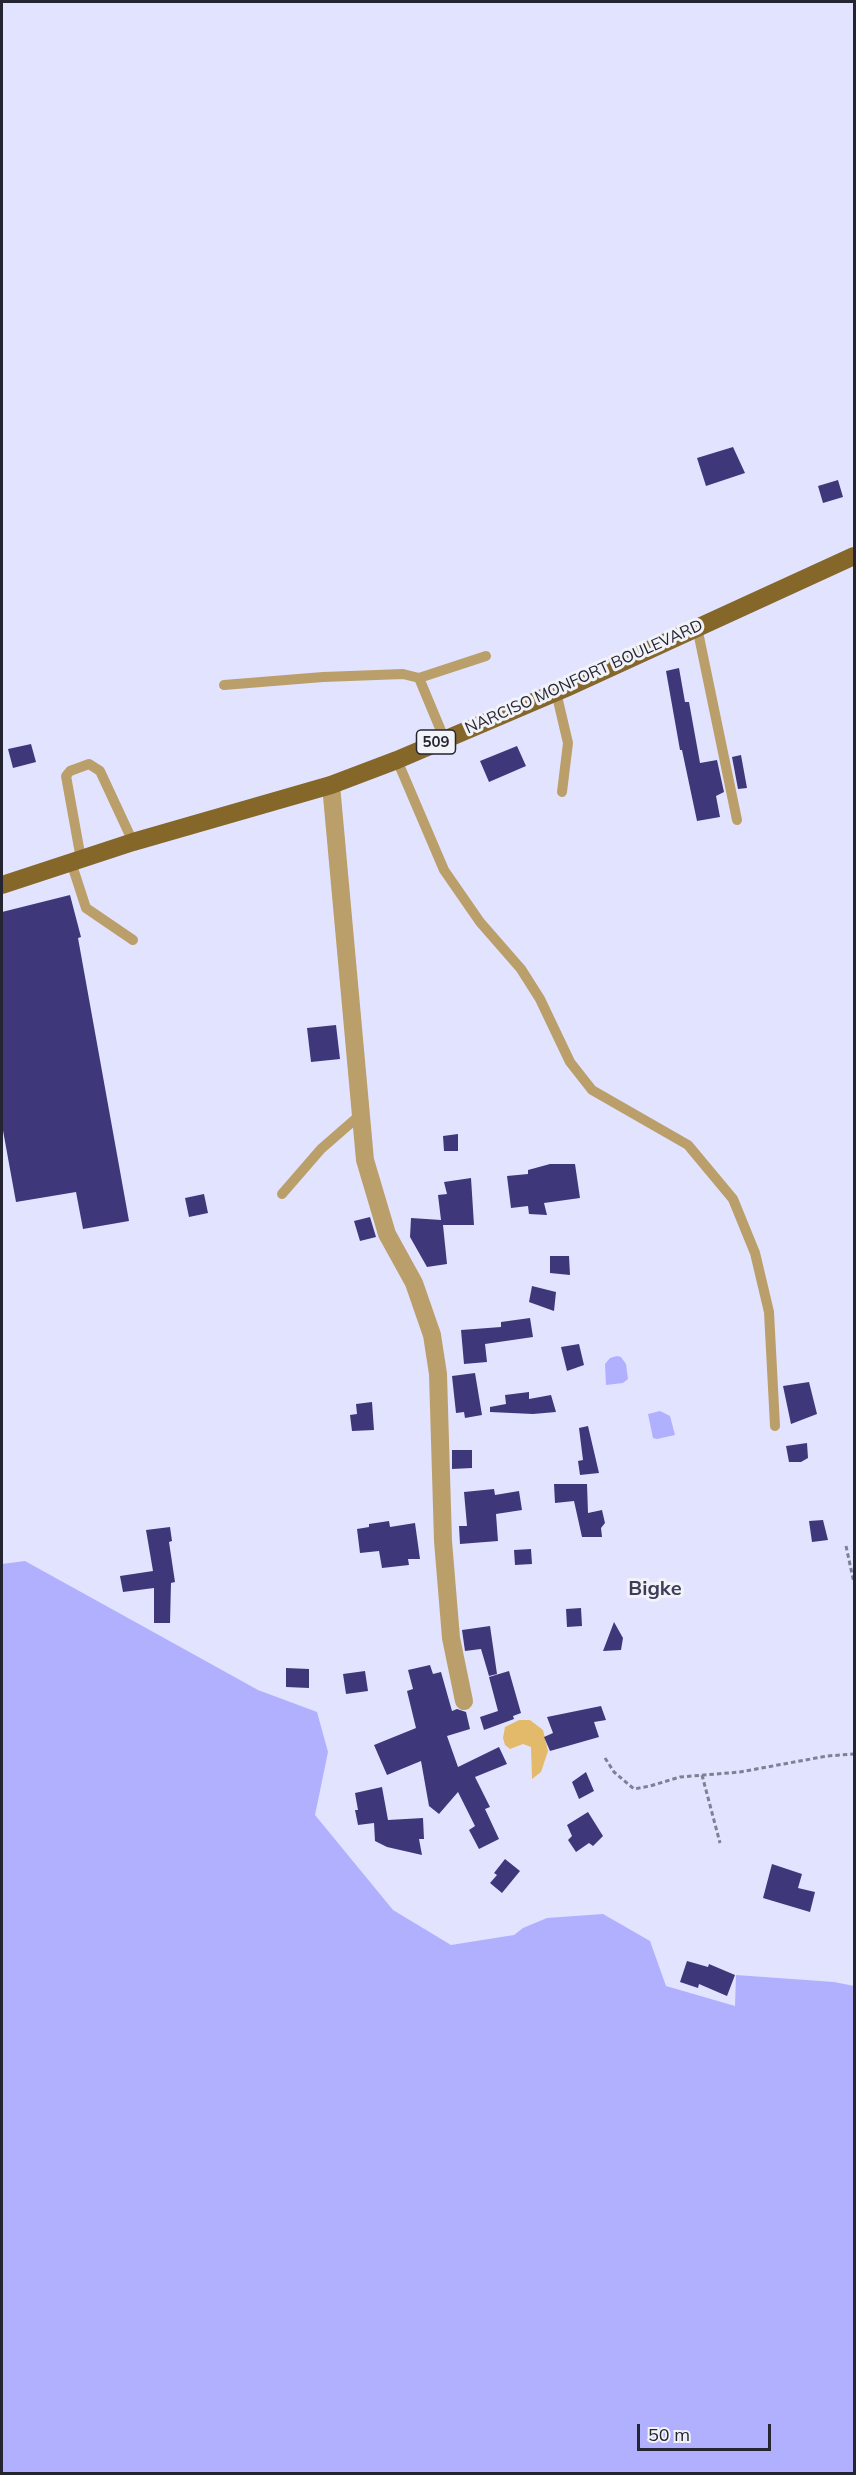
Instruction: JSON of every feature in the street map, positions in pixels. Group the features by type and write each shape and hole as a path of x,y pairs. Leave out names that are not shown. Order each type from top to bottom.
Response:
{"main road":[{"name":"NARCISO MONFORT BOULEVARD","path":"2,885 133,842 331,785 397,760 556,692 855,556"}],"street":[{"path":"331,785 365,1160 387,1234 414,1283 432,1335 438,1374 443,1541 451,1638 464,1701"}],"lane":[{"path":"697,627 737,820"},
{"path":"224,685 372,674 403,674 419,678 486,656"},
{"path":"419,678 444,738"},
{"path":"556,692 568,743 562,792"},
{"path":"397,760 444,870 480,922 521,969 540,999 570,1062 592,1090 688,1145 733,1199 755,1253 769,1312 775,1426"},
{"path":"133,842 100,771 89,764 70,771 66,776 66,784 76,861 86,908 133,940"},
{"path":"282,1194 321,1149 360,1115"}],"path":[{"path":"846,1546 855,1583"},
{"path":"605,1758 614,1772 634,1789 680,1777 855,1754"},
{"path":"702,1775 720,1844"}],"shaded area":[{"path":"519,1720 530,1720 543,1730 548,1751 541,1772 532,1779 531,1747 523,1744 510,1749 505,1745 503,1738 505,1727"}],"water":[{"path":"621,1357 626,1364 628,1379 623,1383 606,1385 605,1364 610,1358"},
{"path":"660,1411 670,1416 675,1435 653,1438 648,1414"},
{"path":"25,1561 258,1690 317,1712 328,1752 315,1815 393,1910 451,1945 514,1935 523,1928 547,1918 603,1914 650,1941 666,1986 735,2006 736,1975 834,1982 854,1986 854,2473 2,2473 2,1564"}],"building":[{"path":"733,447 745,473 706,486 697,458"},
{"path":"838,480 843,497 823,503 818,486"},
{"path":"679,668 685,702 689,702 700,763 717,760 724,792 716,796 720,817 697,821 682,750 680,750 666,671"},
{"path":"31,744 36,762 13,768 8,749"},
{"path":"517,746 526,766 489,782 480,761"},
{"path":"741,755 747,788 738,789 732,757"},
{"path":"70,895 81,937 78,938 129,1221 83,1229 76,1192 16,1202 2,1125 2,912"},
{"path":"336,1025 340,1059 311,1062 307,1028"},
{"path":"458,1134 458,1151 444,1151 443,1136"},
{"path":"550,1164 575,1164 580,1198 544,1203 547,1215 529,1214 528,1206 511,1208 507,1176 528,1174 528,1170"},
{"path":"471,1178 474,1225 443,1225 447,1264 427,1267 410,1237 411,1218 441,1220 438,1195 447,1194 444,1182"},
{"path":"204,1194 208,1213 189,1217 185,1198"},
{"path":"370,1217 376,1237 360,1241 354,1221"},
{"path":"550,1256 569,1256 570,1275 550,1273"},
{"path":"532,1286 556,1292 554,1311 529,1302"},
{"path":"530,1318 533,1337 485,1344 487,1362 464,1364 461,1330 501,1327 501,1322"},
{"path":"579,1344 584,1365 567,1371 561,1347"},
{"path":"475,1373 482,1415 465,1418 464,1412 456,1413 452,1376"},
{"path":"809,1382 817,1414 791,1424 783,1386"},
{"path":"529,1392 529,1399 551,1395 556,1412 533,1414 490,1412 490,1407 506,1404 505,1395"},
{"path":"372,1402 374,1430 352,1431 350,1415 357,1414 356,1404"},
{"path":"588,1426 599,1473 580,1475 578,1461 583,1460 579,1428"},
{"path":"807,1443 808,1458 801,1462 789,1462 786,1446"},
{"path":"452,1450 472,1450 472,1468 452,1469"},
{"path":"554,1484 587,1484 588,1513 602,1510 605,1523 601,1528 602,1537 582,1537 574,1501 555,1503"},
{"path":"494,1489 495,1495 519,1491 522,1510 496,1514 498,1541 460,1544 459,1526 467,1526 464,1492"},
{"path":"823,1520 828,1540 812,1542 809,1521"},
{"path":"389,1521 390,1527 415,1523 420,1559 408,1559 409,1565 382,1568 379,1551 360,1553 357,1529 369,1527 369,1524"},
{"path":"170,1527 172,1541 169,1542 175,1582 171,1583 170,1623 154,1623 154,1588 123,1592 120,1576 153,1571 146,1530"},
{"path":"531,1549 532,1564 515,1565 514,1550"},
{"path":"581,1608 582,1626 567,1627 566,1609"},
{"path":"614,1622 623,1638 621,1650 603,1651"},
{"path":"490,1626 497,1674 489,1676 481,1649 465,1651 462,1630"},
{"path":"430,1665 433,1674 441,1672 452,1711 457,1709 466,1712 470,1729 447,1736 458,1767 499,1747 507,1764 475,1777 490,1807 485,1809 499,1839 479,1849 469,1830 475,1826 458,1792 439,1814 429,1806 421,1761 387,1775 374,1745 416,1728 407,1691 413,1689 408,1670"},
{"path":"286,1668 309,1669 309,1688 286,1687"},
{"path":"365,1671 368,1691 346,1694 343,1674"},
{"path":"509,1671 521,1713 513,1716 514,1719 484,1730 480,1717 498,1711 489,1677"},
{"path":"601,1706 606,1720 594,1722 599,1737 550,1751 544,1737 553,1733 547,1717"},
{"path":"586,1772 594,1791 579,1799 572,1782"},
{"path":"382,1787 388,1820 423,1818 424,1839 419,1839 422,1855 387,1847 375,1841 374,1823 358,1825 355,1793"},
{"path":"588,1812 603,1836 593,1846 589,1843 576,1852 568,1840 572,1836 567,1825"},
{"path":"505,1859 520,1871 502,1893 490,1883 497,1875 494,1873"},
{"path":"772,1864 802,1874 798,1888 815,1892 810,1912 763,1898"},
{"path":"687,1961 708,1967 709,1964 735,1975 727,1996 699,1984 698,1988 680,1982"}],"district":[{"name":"Bigke","path":"655,1589"}]}
